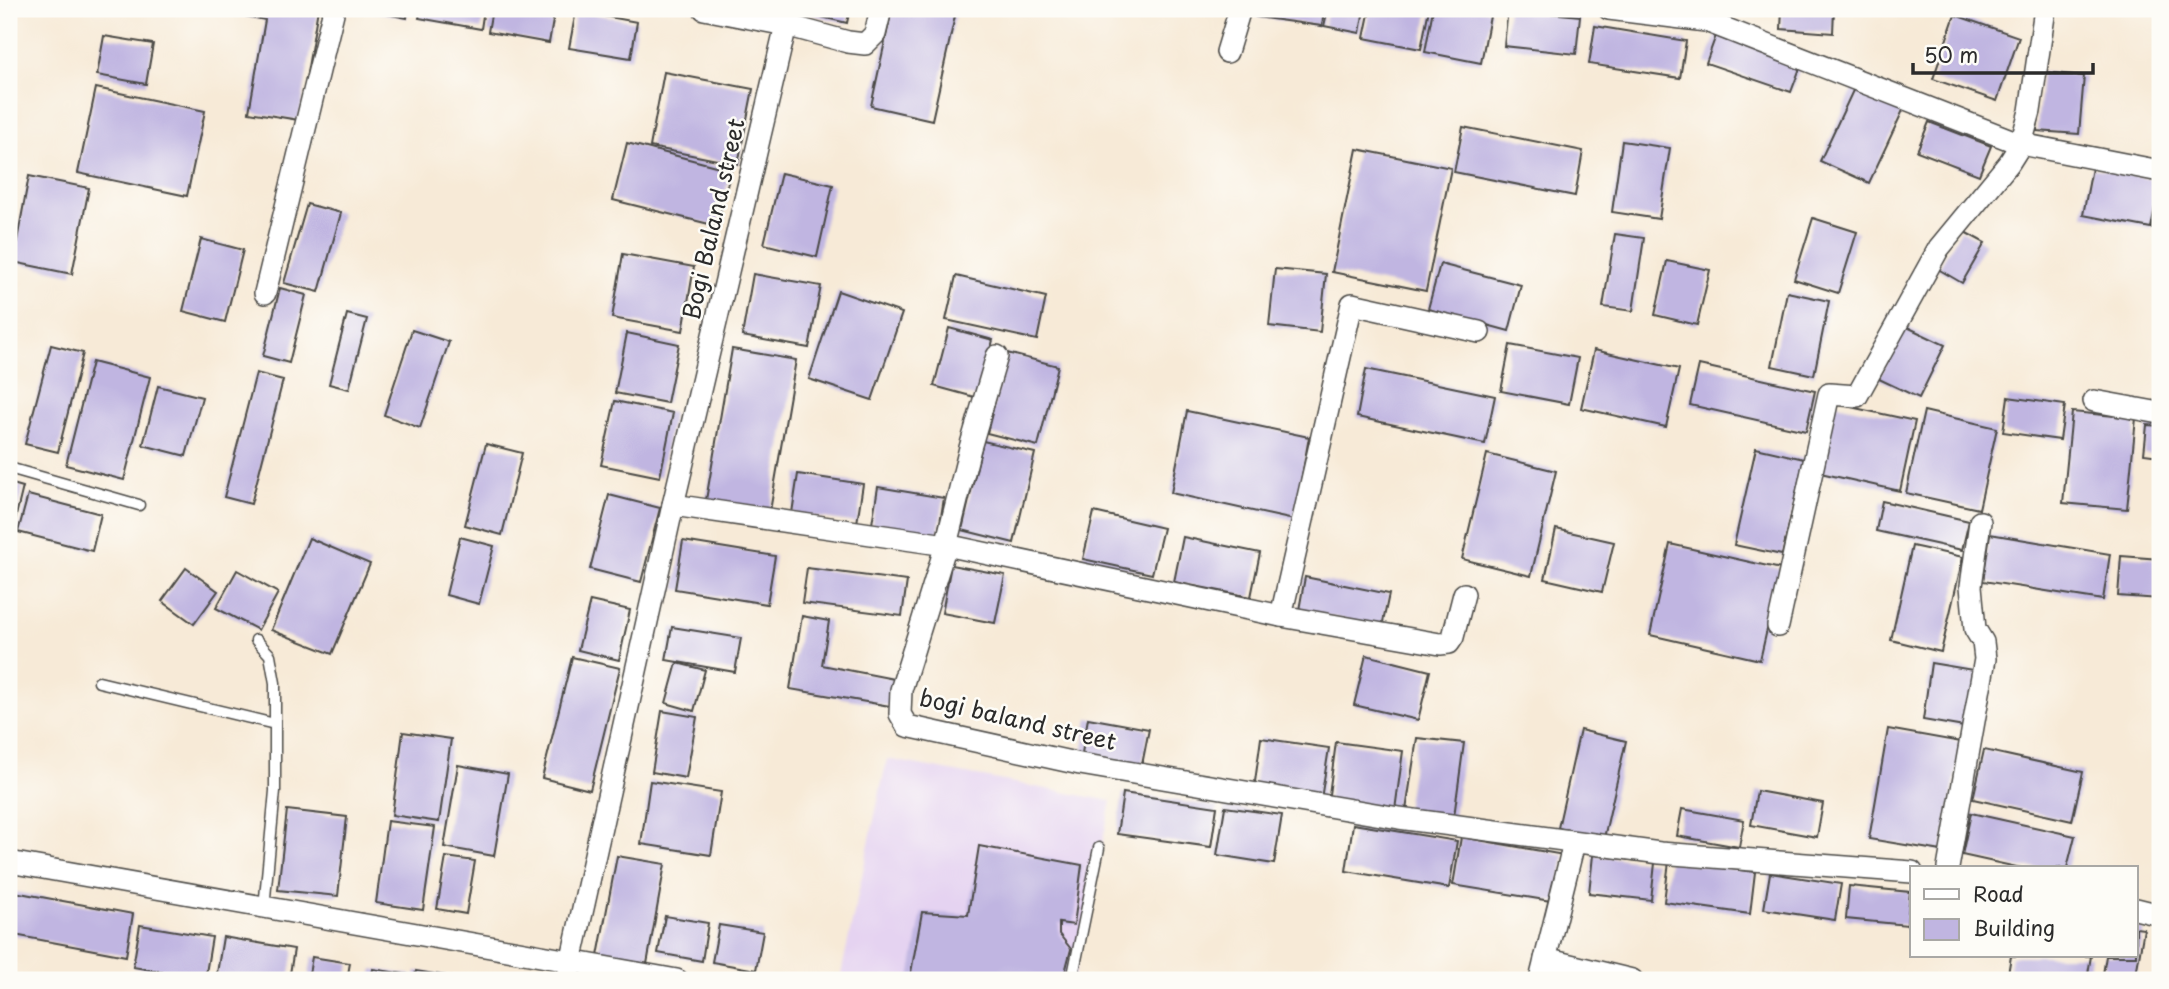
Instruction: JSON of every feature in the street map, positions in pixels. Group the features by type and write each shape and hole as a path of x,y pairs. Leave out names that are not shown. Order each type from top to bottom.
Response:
{"street":[{"path":"265,293 334,9"},
{"path":"704,9 865,44 875,34 881,9"},
{"path":"1227,52 1240,9"},
{"path":"1609,9 1706,21 2021,144 2160,171"},
{"path":"1778,626 1829,394 1857,396 1939,248 2009,163 2021,144 2030,111 2045,9"},
{"name":"Bogi Baland street","path":"568,971 673,505 786,26"},
{"path":"1281,616 1352,304 1479,332"},
{"path":"946,545 997,356"},
{"path":"2094,401 2160,413"},
{"path":"673,505 946,545 1281,616 1440,644 1449,643 1454,637 1464,594"},
{"path":"1948,866 1984,659 1983,642 1975,629 1971,586 1980,522"},
{"name":"bogi baland street","path":"946,545 901,690 900,714 907,726 1093,766 1309,804 1574,842"},
{"path":"1540,980 1574,842 1660,853 1910,872"},
{"path":"9,862 264,908 568,971 677,980"},
{"path":"2138,910 2160,915"},
{"path":"1545,959 1632,980"}],"lane":[{"path":"9,468 139,505"},
{"path":"256,640 270,654 275,683 275,791 264,908"},
{"path":"99,682 275,724"},
{"path":"1072,980 1099,848"}],"shaded area":[{"path":"887,759 1111,801 1074,980 870,980 841,974"}],"building":[{"path":"209,9 318,9 299,120 249,112 265,20"},
{"path":"361,9 408,9 407,18"},
{"path":"421,9 484,9 481,29 419,18"},
{"path":"492,9 555,9 549,43 488,32"},
{"path":"788,9 850,9 847,23"},
{"path":"892,9 923,9 955,16 932,120 871,106"},
{"path":"1258,9 1324,9 1322,26 1256,17"},
{"path":"1328,9 1364,9 1360,33 1324,26"},
{"path":"1370,9 1429,9 1421,49 1364,38"},
{"path":"1433,9 1491,11 1481,63 1425,52"},
{"path":"1508,9 1580,16 1576,54 1504,46"},
{"path":"1782,9 1834,9 1833,33 1781,29"},
{"path":"576,11 637,22 631,58 569,48"},
{"path":"1955,15 2019,37 1997,101 1933,79"},
{"path":"1595,26 1686,41 1680,78 1589,64"},
{"path":"1718,30 1803,60 1791,92 1706,63"},
{"path":"104,36 153,44 146,84 97,75"},
{"path":"664,72 753,89 738,164 650,147"},
{"path":"2042,72 2084,76 2079,134 2037,131"},
{"path":"1856,84 1905,106 1869,183 1820,161"},
{"path":"96,88 205,111 187,196 78,173"},
{"path":"1929,122 1991,146 1979,175 1917,151"},
{"path":"1463,127 1583,151 1575,196 1454,172"},
{"path":"1622,141 1670,148 1659,219 1612,212"},
{"path":"627,143 731,170 717,226 613,200"},
{"path":"1357,149 1451,168 1426,291 1332,272"},
{"path":"2092,168 2160,181 2151,228 2083,215"},
{"path":"781,173 833,185 817,257 764,244"},
{"path":"29,176 89,188 72,274 13,262"},
{"path":"307,204 341,213 319,292 284,283"},
{"path":"1813,218 1857,232 1838,293 1794,279"},
{"path":"1961,230 1985,243 1962,283 1938,269"},
{"path":"1615,234 1644,238 1633,311 1603,307"},
{"path":"201,239 243,250 225,322 183,311"},
{"path":"623,254 694,267 683,331 612,318"},
{"path":"1667,261 1710,270 1697,325 1655,315"},
{"path":"1440,264 1521,285 1509,331 1428,309"},
{"path":"1275,269 1326,274 1320,332 1269,326"},
{"path":"753,274 821,286 809,348 742,336"},
{"path":"956,276 1046,297 1037,340 946,320"},
{"path":"280,288 306,295 289,363 263,356"},
{"path":"838,291 902,313 872,400 809,379"},
{"path":"1787,292 1829,301 1814,375 1772,366"},
{"path":"347,314 367,319 349,389 329,384"},
{"path":"1905,326 1945,345 1919,398 1879,379"},
{"path":"949,328 993,340 978,398 934,386"},
{"path":"412,330 449,342 420,428 384,415"},
{"path":"627,333 679,344 667,403 615,393"},
{"path":"51,345 83,353 58,452 25,444"},
{"path":"1510,345 1578,358 1569,404 1501,391"},
{"path":"732,349 796,360 770,511 706,500"},
{"path":"1594,350 1679,369 1666,427 1581,408"},
{"path":"1007,353 1058,366 1038,446 987,433"},
{"path":"92,362 150,377 124,480 66,465"},
{"path":"1699,365 1815,391 1806,431 1690,405"},
{"path":"1366,369 1495,396 1485,444 1357,417"},
{"path":"256,373 283,380 251,504 224,497"},
{"path":"158,386 202,397 186,456 143,445"},
{"path":"2008,397 2065,405 2060,440 2003,432"},
{"path":"615,401 673,413 660,477 601,465"},
{"path":"1832,403 1915,421 1900,491 1816,472"},
{"path":"1187,411 1309,437 1294,520 1171,493"},
{"path":"1924,411 1997,428 1979,509 1906,493"},
{"path":"2072,412 2136,418 2127,509 2063,503"},
{"path":"2147,425 2160,426 2160,456 2144,454"},
{"path":"983,441 1035,453 1014,543 962,530"},
{"path":"486,444 522,453 502,535 465,525"},
{"path":"1756,448 1804,459 1782,555 1734,545"},
{"path":"1487,454 1556,471 1531,576 1462,559"},
{"path":"798,474 863,484 857,523 792,513"},
{"path":"9,483 23,487 14,524 9,523"},
{"path":"878,487 944,498 937,541 871,530"},
{"path":"28,495 101,514 92,551 18,532"},
{"path":"609,495 660,508 641,582 590,569"},
{"path":"1882,501 1969,521 1962,550 1876,531"},
{"path":"1094,512 1163,528 1152,574 1083,559"},
{"path":"1556,529 1614,542 1602,592 1545,579"},
{"path":"1990,534 2110,554 2103,600 1983,581"},
{"path":"460,537 494,546 479,604 446,595"},
{"path":"1183,537 1260,553 1251,597 1174,582"},
{"path":"309,538 370,564 332,654 271,630"},
{"path":"683,541 775,556 767,604 675,589"},
{"path":"1670,544 1781,569 1760,660 1650,635"},
{"path":"1912,546 1963,557 1941,652 1891,640"},
{"path":"2121,556 2160,559 2160,599 2118,596"},
{"path":"951,565 1005,575 995,623 942,613"},
{"path":"186,568 218,591 194,624 162,601"},
{"path":"807,568 907,581 902,616 802,603"},
{"path":"237,570 278,593 258,630 216,608"},
{"path":"1305,577 1389,594 1382,627 1299,610"},
{"path":"590,601 630,610 619,660 578,650"},
{"path":"802,616 829,621 822,665 894,679 890,706 790,689"},
{"path":"672,627 741,638 735,672 666,660"},
{"path":"1366,655 1430,671 1418,720 1354,705"},
{"path":"572,657 620,668 590,790 542,778"},
{"path":"677,663 705,670 694,711 666,703"},
{"path":"1931,663 1979,671 1970,728 1923,720"},
{"path":"662,711 697,717 686,778 652,772"},
{"path":"1088,718 1149,729 1141,770 1081,759"},
{"path":"1888,729 1961,742 1942,851 1869,839"},
{"path":"1580,730 1626,741 1604,838 1558,828"},
{"path":"403,732 451,739 439,822 392,815"},
{"path":"1261,738 1329,748 1321,799 1254,789"},
{"path":"1417,738 1464,743 1453,824 1405,817"},
{"path":"1336,742 1403,751 1395,810 1328,802"},
{"path":"1984,750 2083,772 2072,821 1973,799"},
{"path":"458,765 508,774 494,856 444,847"},
{"path":"650,781 721,792 711,855 641,844"},
{"path":"1757,791 1823,803 1817,837 1751,825"},
{"path":"1123,793 1217,807 1211,847 1117,834"},
{"path":"1225,807 1282,815 1274,864 1217,855"},
{"path":"1682,809 1744,820 1739,847 1677,836"},
{"path":"287,810 347,817 338,896 278,890"},
{"path":"1971,813 2075,836 2068,866 2012,866 1962,855"},
{"path":"387,821 435,827 423,910 376,903"},
{"path":"1353,824 1457,841 1449,888 1346,871"},
{"path":"1461,837 1564,855 1557,902 1453,885"},
{"path":"979,846 1082,865 1074,925 1059,923 1059,934 1071,949 1063,980 910,978 922,912 968,915"},
{"path":"1593,855 1655,863 1651,900 1589,893"},
{"path":"617,856 665,864 647,964 598,956"},
{"path":"446,857 475,861 466,914 437,909"},
{"path":"1669,861 1755,872 1750,914 1664,902"},
{"path":"1770,873 1841,884 1835,920 1764,909"},
{"path":"1849,886 1910,892 1907,925 1846,919"},
{"path":"9,891 133,914 126,956 9,934"},
{"path":"665,916 708,923 702,961 658,953"},
{"path":"140,925 212,937 205,979 133,967"},
{"path":"719,925 763,932 756,970 712,962"},
{"path":"2138,928 2144,929 2135,980 2102,980 2106,958 2138,958"},
{"path":"223,937 294,949 289,980 216,979"},
{"path":"312,957 350,963 347,980 308,980"},
{"path":"2011,958 2091,958 2087,980 2007,980"},
{"path":"373,969 411,975 410,980 371,980"},
{"path":"416,971 453,977 453,980 414,980"},
{"path":"1566,973 1596,980 1565,980"}]}
